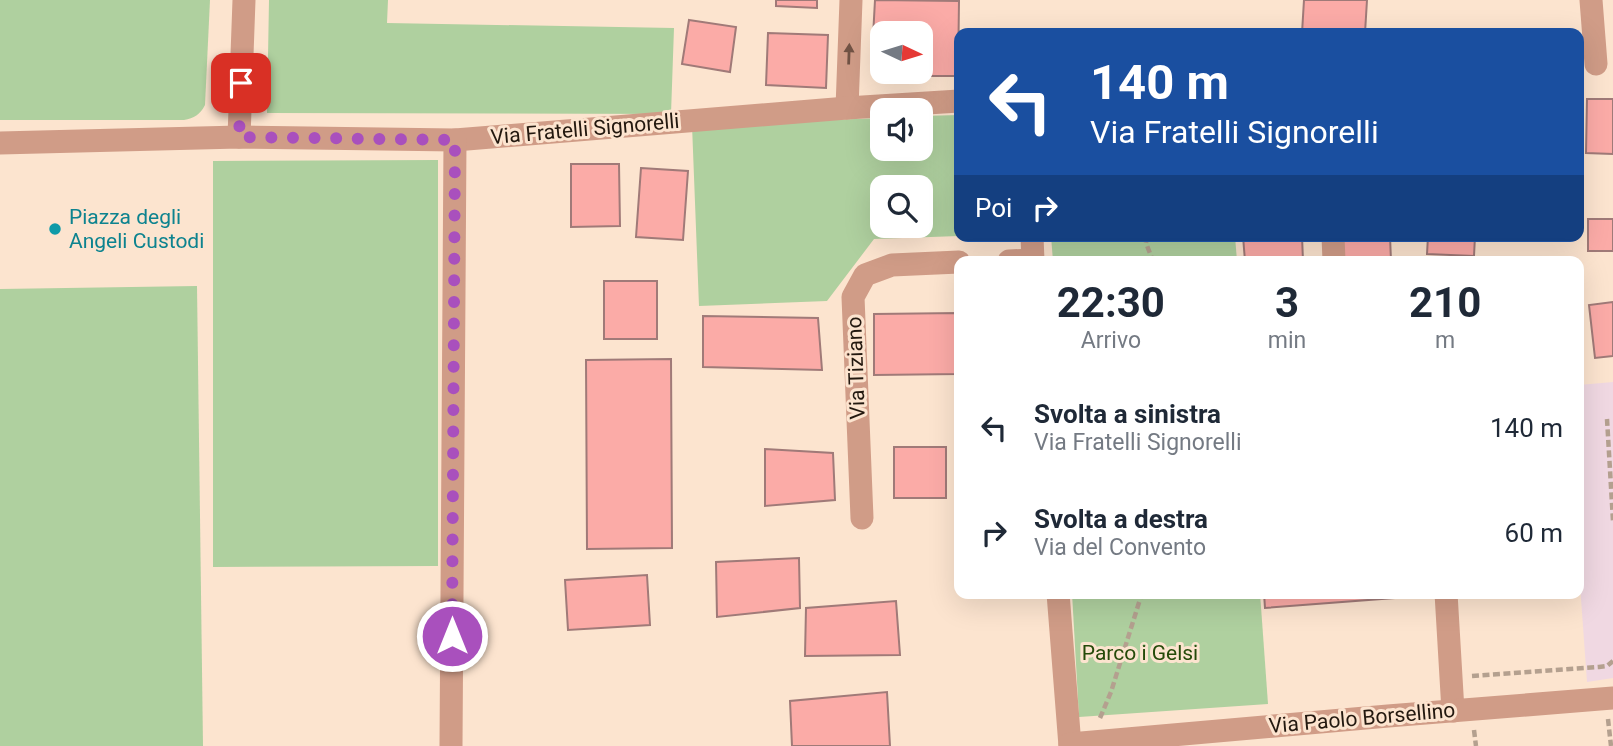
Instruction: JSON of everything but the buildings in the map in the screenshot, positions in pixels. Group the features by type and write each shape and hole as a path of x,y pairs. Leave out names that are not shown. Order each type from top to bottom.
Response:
{"street":[{"path":"239,137 244,0"},
{"path":"847,108 852,0"},
{"path":"1591,0 1596,64"},
{"name":"Via Fratelli Signorelli","path":"0,143 239,137 455,140 954,101"},
{"path":"451,746 455,140"},
{"name":"Via Tiziano","path":"862,517 853,297 865,275 892,265 954,262"},
{"path":"1059,599 1077,744"},
{"path":"1446,599 1453,711"},
{"name":"Via Paolo Borsellino","path":"1077,744 1613,698"}],"path":[{"path":"1607,419 1613,521"},
{"path":"1077,744 1111,692 1140,599"},
{"path":"1466,677 1599,667 1613,662"}],"shaded area":[{"path":"1613,382 1613,678 1587,682 1581,599 1584,599 1584,385"}],"green space":[{"path":"0,0 210,0 205,105 196,116 184,120 0,120"},
{"path":"269,0 388,0 387,23 674,28 671,114 267,113"},
{"path":"954,115 954,236 933,237 933,175 870,175 870,238 902,238 874,239 827,301 699,306 692,125 870,118 870,161 933,161 933,116"},
{"path":"438,160 438,566 213,567 213,161"},
{"path":"1051,242 1235,242 1237,256 1053,256"},
{"path":"197,286 203,746 0,746 0,289"},
{"name":"Parco i Gelsi","path":"1072,599 1260,599 1268,704 1079,717"}],"place":[{"name":"Piazza degli Angeli Custodi","path":"55,229"}],"route":[{"path":"241,83 239,137 455,140 452,636"}]}
